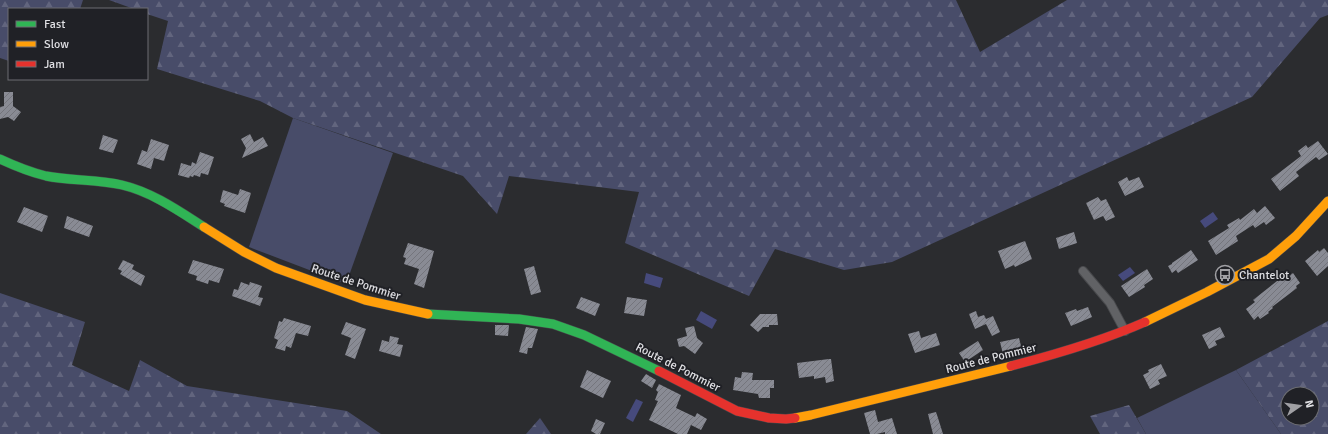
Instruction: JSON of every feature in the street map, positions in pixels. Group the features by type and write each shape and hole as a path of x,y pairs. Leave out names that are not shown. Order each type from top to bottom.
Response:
{"street":[{"name":"Route de Pommier","path":"0,159 25,170 47,176 122,185 140,191 175,208 244,252 276,268 365,300 423,314 519,319 553,324 584,335 636,359 736,411 754,416 786,419 957,379 1080,347 1125,331 1206,293 1270,258 1284,248 1328,200"},
{"path":"1082,271 1110,303 1125,331"}],"green space":[{"path":"0,0 83,0 80,8 8,8 8,61 0,58"},
{"path":"109,0 956,0 980,52 1067,0 1328,0 1328,15 1320,18 1252,97 892,262 844,270 775,249 749,296 625,243 639,192 509,176 497,214 463,176 293,118 260,101 157,69 168,21 148,14 148,8 131,8"},
{"path":"293,118 393,153 346,284 249,247"},
{"path":"0,293 85,322 72,365 129,391 140,360 187,386 347,411 381,434 0,434"},
{"path":"1328,321 1328,434 1281,434 1236,370"},
{"path":"1236,370 1281,434 1146,434 1137,418"},
{"path":"1129,405 1146,434 1100,434 1090,416"},
{"path":"540,418 551,434 526,434"}],"water":[{"path":"1213,212 1218,219 1205,228 1200,221"},
{"path":"1130,267 1135,273 1123,281 1118,275"},
{"path":"646,273 663,278 660,288 644,283"},
{"path":"701,311 717,320 712,329 696,320"},
{"path":"636,399 643,402 633,422 626,418"}],"building":[{"path":"4,92 13,92 13,106 21,112 14,121 8,117 0,119 0,107 4,106"},
{"path":"250,134 254,142 263,137 268,146 242,158 246,148 241,139"},
{"path":"103,135 118,140 113,153 99,149"},
{"path":"151,139 169,145 164,161 154,158 151,169 137,164 142,150 147,152"},
{"path":"1318,141 1328,154 1319,160 1316,157 1296,172 1299,176 1280,191 1271,179 1301,156 1298,151 1306,145 1308,148"},
{"path":"200,152 214,157 208,175 201,173 200,177 194,175 193,177 190,176 189,178 178,175 181,163 191,166 192,162 196,164"},
{"path":"1127,177 1129,181 1139,177 1144,187 1125,196 1118,182"},
{"path":"240,189 251,193 245,213 224,206 225,204 220,202 223,190 238,195"},
{"path":"1098,197 1101,201 1106,199 1115,217 1106,221 1103,216 1094,220 1086,203"},
{"path":"1265,206 1275,218 1266,225 1264,222 1255,228 1253,225 1236,236 1238,241 1216,255 1208,241 1229,228 1227,225 1239,218 1240,220 1254,209 1257,213"},
{"path":"24,207 48,216 42,232 17,222"},
{"path":"67,216 93,226 89,237 64,228"},
{"path":"1074,232 1077,243 1059,249 1056,238"},
{"path":"1025,241 1032,259 1015,267 1014,265 1005,269 998,251"},
{"path":"408,243 434,251 424,288 414,284 419,269 404,264 406,258 403,257"},
{"path":"1324,248 1328,253 1328,266 1317,276 1305,261 1318,250 1319,252"},
{"path":"1191,250 1198,260 1178,273 1176,270 1172,273 1168,266"},
{"path":"123,260 134,265 132,269 145,276 141,286 120,274 122,271 118,269"},
{"path":"193,260 224,269 219,283 209,280 208,284 196,280 197,276 188,273"},
{"path":"534,266 541,292 531,295 524,269"},
{"path":"1147,269 1153,279 1144,285 1145,287 1129,297 1121,286"},
{"path":"1293,273 1300,283 1296,286 1297,288 1272,307 1273,308 1268,312 1269,313 1260,319 1258,316 1254,320 1246,309 1255,302 1253,300 1286,274 1288,276"},
{"path":"241,282 249,285 250,282 262,286 258,297 263,298 260,306 232,296 234,289 238,290"},
{"path":"581,297 600,304 595,316 576,308"},
{"path":"627,297 647,300 644,316 624,313"},
{"path":"1088,307 1092,317 1071,326 1065,313"},
{"path":"976,311 978,317 984,315 986,319 993,316 1000,332 992,336 986,324 975,329 969,314"},
{"path":"760,314 777,314 778,325 763,327 758,332 750,325"},
{"path":"284,318 311,326 308,336 296,333 291,348 286,346 285,351 275,348 278,340 274,338 279,321 282,322"},
{"path":"346,322 366,329 355,359 345,355 351,338 341,334"},
{"path":"495,325 509,325 508,336 495,335"},
{"path":"694,326 697,338 703,343 695,354 684,346 679,347 677,339 687,336 685,328"},
{"path":"526,327 538,329 532,348 528,348 527,354 519,352"},
{"path":"1220,327 1225,337 1215,341 1217,345 1209,349 1202,335"},
{"path":"919,331 921,338 936,333 940,345 915,353 908,334"},
{"path":"390,336 399,338 397,344 403,345 400,357 379,351 382,340 389,342"},
{"path":"1019,338 1022,350 1003,354 1000,342"},
{"path":"978,341 983,350 965,362 959,353"},
{"path":"831,359 834,381 826,383 825,377 814,379 814,376 799,378 797,363"},
{"path":"1161,364 1167,376 1158,380 1160,384 1150,389 1143,375 1149,372 1148,370"},
{"path":"587,370 611,381 603,398 580,387"},
{"path":"742,372 753,373 752,380 774,380 774,388 770,388 770,398 759,398 758,394 733,390 735,377 741,378"},
{"path":"646,374 656,380 652,388 641,381"},
{"path":"659,384 681,395 676,408 695,417 697,413 707,419 701,430 691,425 687,434 678,434 649,420 658,401 655,400 658,392 656,390"},
{"path":"875,410 878,422 892,418 897,434 885,434 885,432 870,434 864,413"},
{"path":"936,412 943,434 933,434 928,414"},
{"path":"596,419 605,423 600,434 596,434 591,431"}],"traffic: fast":[{"path":"0,159 23,169 46,176 113,183 133,188 155,197 204,227"},
{"path":"428,314 519,319 553,324 584,335 659,371"}],"traffic: slow":[{"path":"1145,322 1207,292 1269,259 1296,236 1328,201"},
{"path":"204,227 244,252 276,268 365,300 428,314"},
{"path":"795,418 1011,366"}],"traffic: jam":[{"path":"1011,366 1079,347 1145,322"},
{"path":"659,371 737,411 769,418 795,418"}],"place":[{"name":"Chantelot","path":"1225,275"}]}
